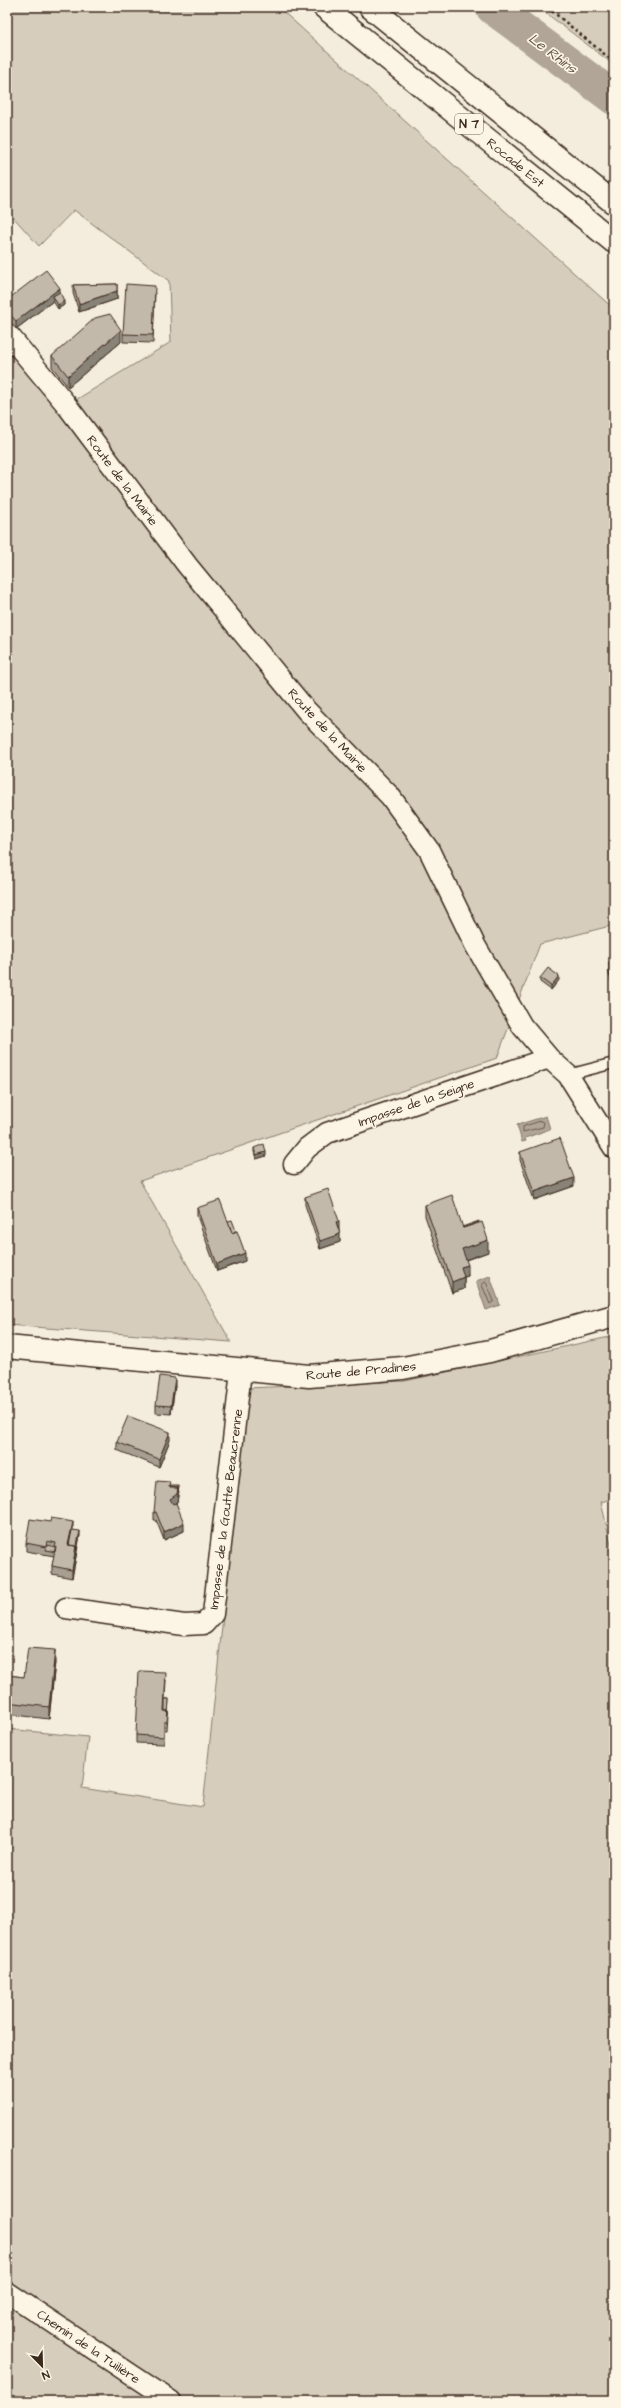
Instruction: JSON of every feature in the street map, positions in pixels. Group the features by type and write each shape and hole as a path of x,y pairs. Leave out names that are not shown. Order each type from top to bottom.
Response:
{"main road":[{"name":"Rocade Est","path":"324,7 614,242"},
{"name":"N 7","path":"370,7 614,204"},
{"name":"Route de Pradines","path":"7,1347 241,1371 309,1376 403,1368 490,1351 614,1316"}],"street":[{"name":"Route de la Mairie","path":"7,333 65,403 187,565 301,704 390,796 429,850 475,945 522,1026 549,1058 568,1075 614,1148"},
{"name":"Impasse de la Seigne","path":"294,1164 307,1148 327,1132 549,1058"},
{"name":"Impasse de la Goutte Beaucrenne","path":"66,1608 184,1625 204,1624 213,1614 241,1371"},
{"name":"Chemin de la Tuilière","path":"7,2292 171,2401"}],"lane":[{"path":"568,1075 614,1063"}],"path":[{"path":"547,7 614,62"}],"shaded area":[{"path":"7,7 278,7 614,309 614,925 540,944 497,1058 140,1181 231,1342 7,1325 7,329 74,401 171,342 169,281 74,210 39,246 7,210"},
{"path":"538,7 614,7 614,65"},
{"path":"614,1336 614,1498 601,1502 614,1557 614,2401 7,2401 7,1729 88,1737 82,1788 203,1807 247,1388 405,1381"}],"water":[{"path":"546,1116 550,1129 525,1138 526,1141 522,1142 517,1125"},
{"path":"490,1276 500,1305 486,1310 476,1281"}],"building":[{"path":"46,270 60,288 16,321 7,311 7,300"},
{"path":"117,284 117,291 79,304 73,285"},
{"path":"126,284 155,286 153,335 123,334"},
{"path":"60,292 64,301 58,305 53,296"},
{"path":"110,314 121,330 68,376 52,356 95,318"},
{"path":"614,961 614,979 609,962"},
{"path":"548,968 559,976 551,986 540,978"},
{"path":"560,1138 574,1178 534,1192 520,1152"},
{"path":"264,1144 266,1152 256,1155 254,1148"},
{"path":"328,1189 339,1221 336,1222 340,1234 320,1241 305,1197"},
{"path":"452,1195 463,1228 482,1222 488,1240 462,1249 468,1265 461,1267 464,1277 452,1282 425,1205"},
{"path":"220,1200 232,1233 237,1231 245,1253 217,1264 197,1208"},
{"path":"232,1220 236,1231 232,1233 228,1221"},
{"path":"479,1221 463,1228 462,1227"},
{"path":"160,1376 175,1378 171,1406 156,1405"},
{"path":"128,1416 170,1432 159,1459 117,1442"},
{"path":"157,1481 170,1482 169,1487 178,1488 177,1494 170,1499 173,1504 176,1503 184,1523 164,1532 156,1512 154,1512"},
{"path":"170,1486 179,1486 178,1492 178,1488 170,1488"},
{"path":"51,1518 73,1522 68,1545 76,1546 72,1570 52,1566 56,1543 47,1541 46,1547 26,1543 30,1519 50,1522"},
{"path":"72,1530 80,1531 76,1550 76,1546 69,1545"},
{"path":"47,1545 56,1547 55,1552 46,1550"},
{"path":"28,1648 55,1650 49,1707 7,1702 7,1675 24,1677"},
{"path":"139,1671 166,1672 164,1711 168,1711 167,1722 164,1722 164,1737 136,1735"},
{"path":"165,1699 169,1699 168,1715 168,1711 165,1711"}],"waterway":[{"name":"Le Rhins","path":"492,7 614,98"}]}
